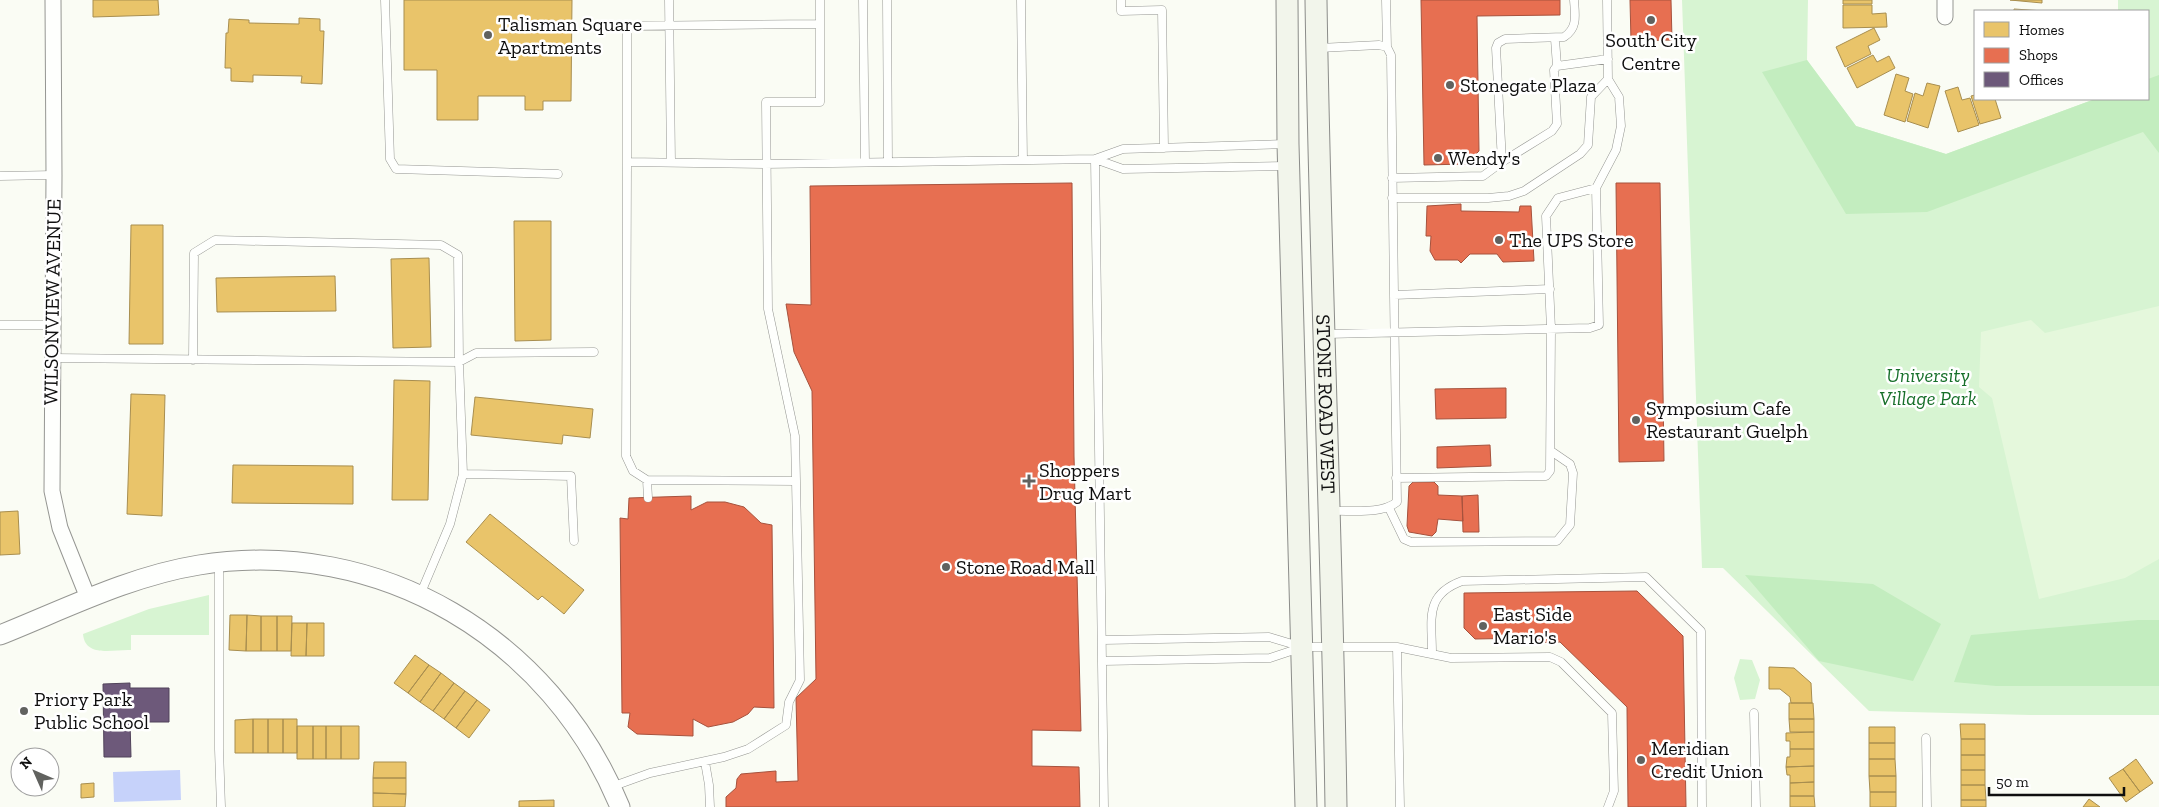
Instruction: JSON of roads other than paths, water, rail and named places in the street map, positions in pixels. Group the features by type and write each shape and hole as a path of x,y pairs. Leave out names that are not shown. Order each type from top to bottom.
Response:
{"main road":[{"name":"STONE ROAD WEST","path":"1287,0 1288,144 1306,807"},
{"name":"STONE ROAD WEST","path":"1316,0 1319,179 1334,646 1336,807"},
{"path":"1288,144 1304,158 1319,179"}],"street":[{"name":"WILSONVIEW AVENUE","path":"53,0 52,491 60,528 88,598"},
{"path":"1945,0 1945,17"},
{"path":"0,635 88,598 151,576 199,565 274,561 338,569 420,595 443,606 491,636 530,672 583,734 612,787 620,807"}],"lane":[{"path":"385,0 390,159 396,169 558,174"},
{"path":"669,0 671,162"},
{"path":"612,787 650,773 705,762 748,749 786,725 789,702 800,680 796,436 768,309 765,164 766,102 820,102 820,0"},
{"path":"863,0 865,162"},
{"path":"887,0 888,162"},
{"path":"1021,0 1023,160"},
{"path":"1121,0 1121,11 1162,10 1164,148"},
{"path":"1330,511 1389,508 1397,502 1393,332 1391,55 1387,47 1386,0"},
{"path":"1502,162 1496,48 1498,43 1505,39 1561,39 1570,33 1575,25 1574,0"},
{"path":"1324,334 1590,328 1599,325 1596,188 1616,150 1621,126 1619,97 1608,79 1607,0"},
{"path":"796,481 647,480 633,472 626,456 627,26 820,24"},
{"path":"1392,178 1484,176 1502,162 1552,131 1557,124 1554,70 1557,66 1555,39"},
{"path":"1317,48 1379,44 1387,47"},
{"path":"1557,66 1608,59"},
{"path":"1392,198 1488,198 1510,196 1524,190 1586,149 1590,141 1591,97 1608,79"},
{"path":"627,162 765,164 1094,159 1122,150 1288,144"},
{"path":"1094,159 1123,169 1289,166"},
{"path":"1094,159 1103,640 1104,807"},
{"path":"0,176 54,176"},
{"path":"1396,478 1546,476 1550,472 1551,329 1546,216 1558,198 1596,188"},
{"path":"193,360 194,253 215,240 441,245 458,255 463,474 450,524 420,595"},
{"path":"1394,296 1550,289"},
{"path":"0,325 52,325"},
{"path":"52,358 459,362 476,353 594,352"},
{"path":"1389,508 1404,539 1411,542 1557,541 1570,525 1574,473 1570,464 1551,451"},
{"path":"463,474 571,476 574,541"},
{"path":"647,480 648,498"},
{"path":"219,563 219,749 221,807"},
{"path":"1432,653 1432,610 1434,601 1450,585 1462,581 1646,577 1701,631 1702,807"},
{"path":"1103,640 1269,637 1303,647"},
{"path":"1103,661 1270,658 1303,647 1334,646 1397,647 1451,658 1545,656 1561,662 1612,713 1614,791 1608,807"},
{"path":"1397,647 1400,807"},
{"path":"1754,713 1756,807"},
{"path":"1926,738 1927,807"},
{"path":"705,762 710,807"}],"water":[{"path":"180,770 181,800 114,802 113,772"}],"place":[{"name":"South City Centre","path":"1651,20"},
{"name":"Talisman Square Apartments","path":"488,35"},
{"name":"Stonegate Plaza","path":"1450,85"},
{"name":"Wendy's","path":"1438,158"},
{"name":"The UPS Store","path":"1499,240"},
{"name":"Symposium Cafe Restaurant Guelph","path":"1636,420"},
{"name":"Shoppers Drug Mart","path":"1029,481"},
{"name":"Stone Road Mall","path":"946,567"},
{"name":"East Side Mario's","path":"1483,626"},
{"name":"Priory Park Public School","path":"24,711"},
{"name":"Meridian Credit Union","path":"1641,760"}],"park label":[{"name":"University Village Park","path":"1928,386"}]}
